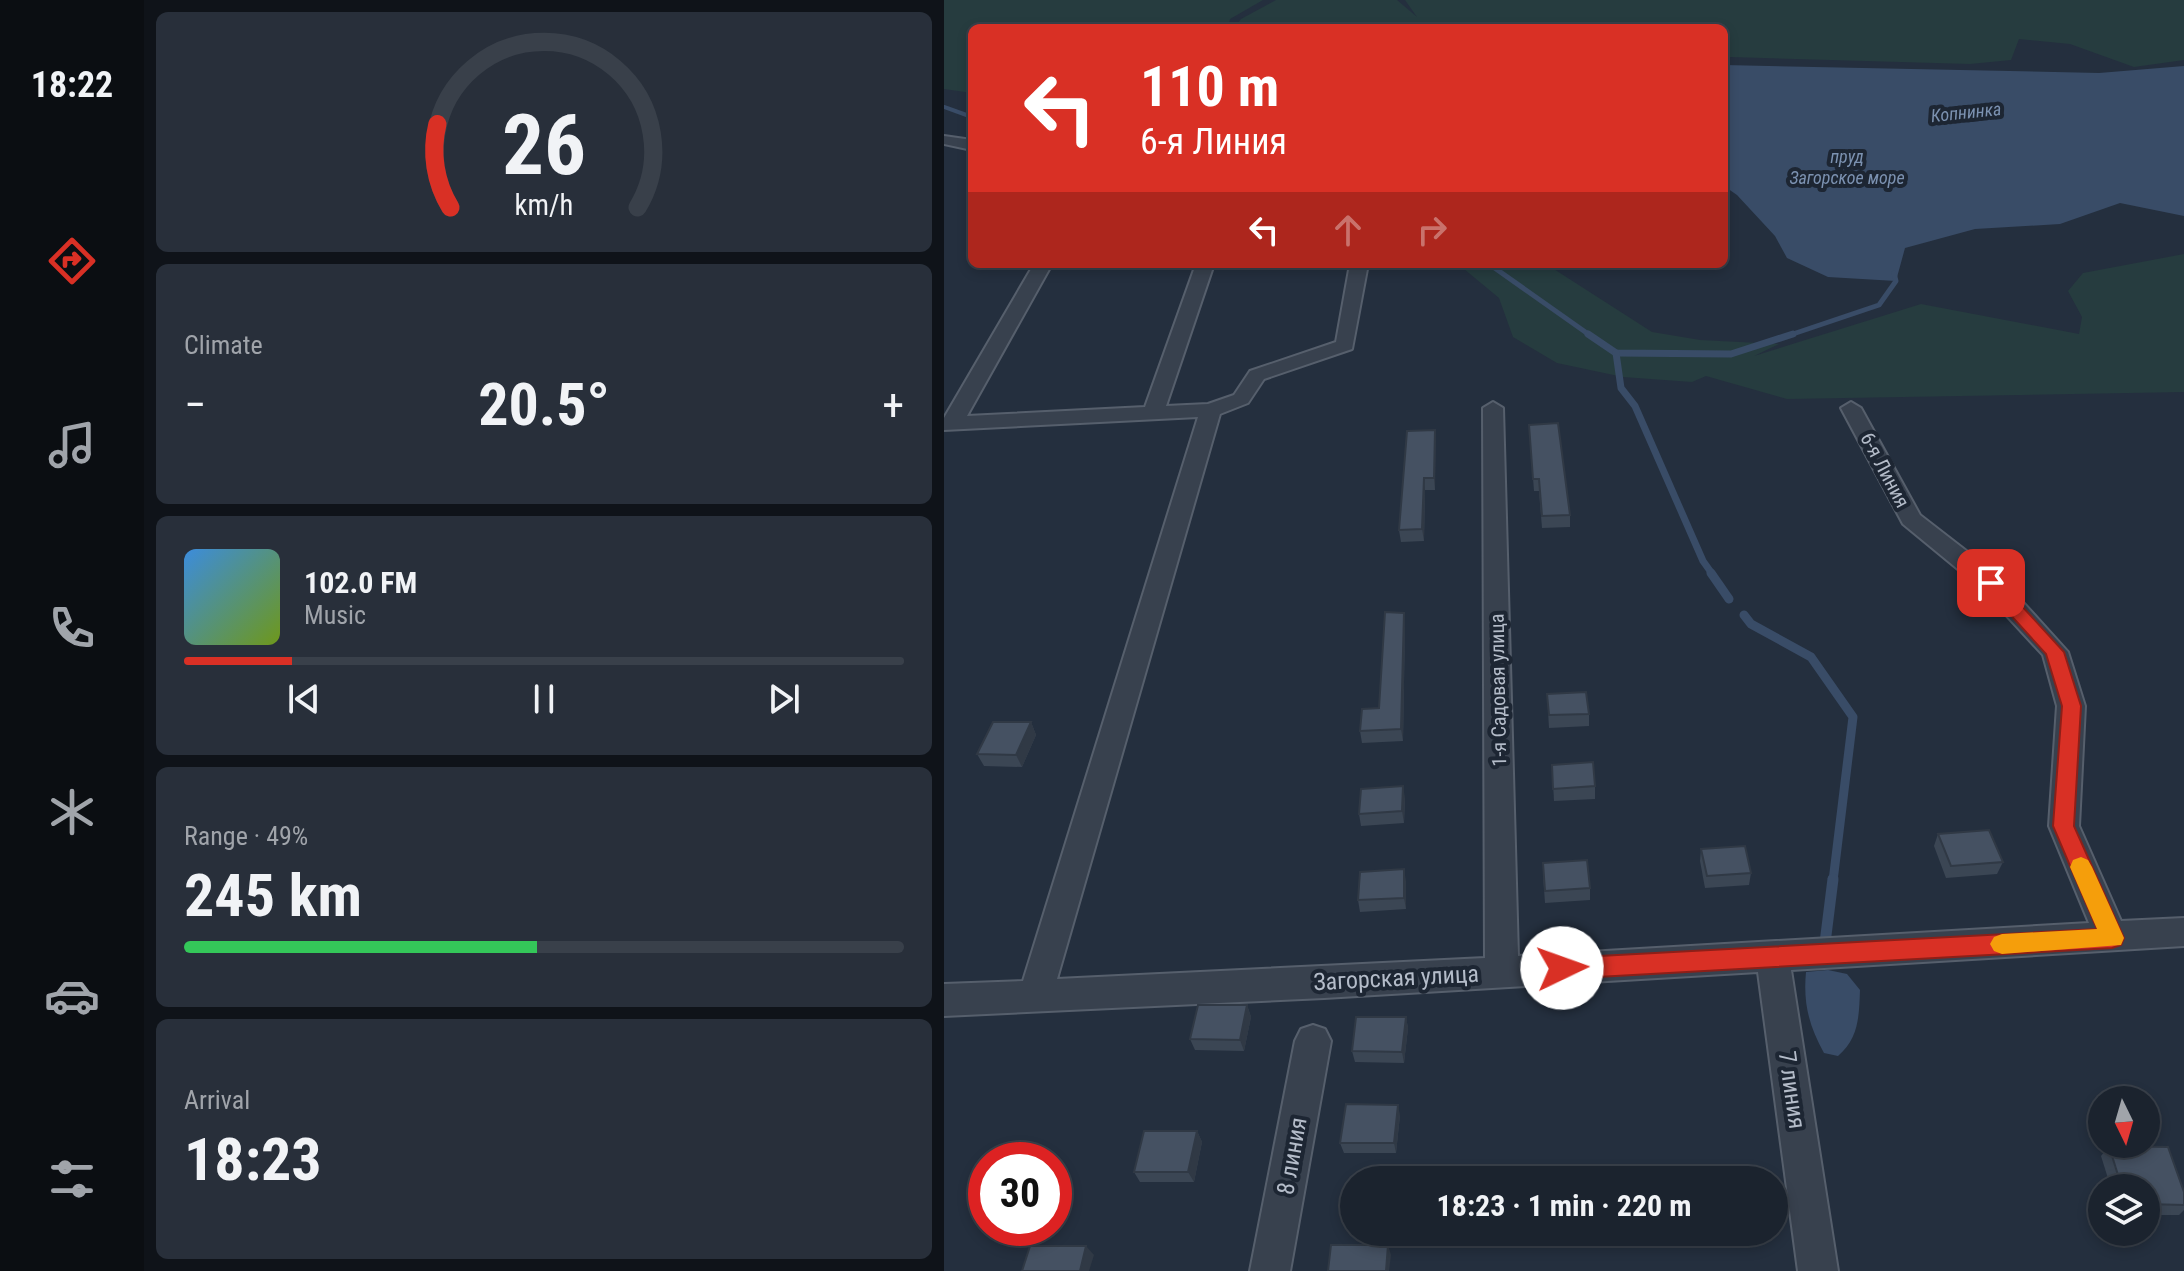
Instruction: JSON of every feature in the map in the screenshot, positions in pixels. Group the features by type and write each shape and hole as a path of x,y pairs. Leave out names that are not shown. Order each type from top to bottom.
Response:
{"street":[{"path":"944,140 968,144"},
{"path":"948,424 1041,268"},
{"path":"1153,413 1204,268"},
{"path":"948,424 1211,410 1241,399 1257,375 1345,345 1358,268"},
{"name":"1-я Садовая улица","path":"1493,408 1502,972"},
{"name":"6-я Линия","path":"1851,408 1911,519 1991,583 2055,652 2071,706 2064,826 2112,938"},
{"path":"1035,996 1211,410"},
{"name":"Загорская улица","path":"944,1000 1502,972 2184,932"},
{"name":"7 линия","path":"1772,956 1818,1271"},
{"name":"8 линия","path":"1270,1271 1313,1041"}],"green space":[{"path":"944,0 1263,0 1230,19 1229,24 968,24 968,92 944,89"},
{"path":"1276,0 1397,0 1417,17 1405,0 2184,0 2184,60 2134,67 2070,44 2019,39 2011,60 1970,64 1730,57 1728,24 1237,24"},
{"path":"2184,254 2184,392 1787,399 1706,376 1692,382 1623,377 1557,363 1513,337 1499,298 1463,268 1552,268 1652,332 1700,340 1779,344 1754,356 1921,304 2079,334 2082,317 2068,291 2083,273"}],"water":[{"name":"пруд Загорское море","path":"1728,65 2099,73 2184,66 2184,216 2120,203 2060,224 1975,229 1905,248 1896,281 1828,277 1787,258 1775,236 1728,189"},
{"path":"1828,970 1847,974 1860,990 1854,1034 1838,1056 1824,1053 1814,1033 1806,1004 1806,972"}],"building":[{"path":"1558,423 1570,515 1542,516 1539,479 1533,479 1529,425"},
{"path":"1435,430 1434,478 1424,478 1422,529 1399,530 1407,431"},
{"path":"1385,612 1404,613 1401,729 1360,731 1362,709 1379,708"},
{"path":"1586,692 1589,714 1549,715 1547,694"},
{"path":"993,722 1031,722 1016,755 977,754"},
{"path":"1593,762 1595,786 1553,789 1552,765"},
{"path":"1403,786 1402,811 1359,814 1361,789"},
{"path":"1989,830 2003,862 1951,866 1938,834"},
{"path":"1745,846 1751,873 1707,876 1701,849"},
{"path":"1587,860 1590,888 1545,891 1543,863"},
{"path":"1404,869 1404,898 1358,900 1360,872"},
{"path":"1198,1005 1247,1005 1240,1040 1190,1039"},
{"path":"1356,1017 1406,1017 1402,1052 1352,1051"},
{"path":"1346,1104 1398,1105 1394,1143 1340,1143"},
{"path":"1144,1131 1197,1131 1188,1172 1134,1172"},
{"path":"2160,1147 2168,1147 2184,1192 2184,1205 2160,1204 2160,1174 2118,1174 2113,1158 2160,1158"},
{"path":"1331,1245 1388,1246 1386,1271 1328,1271"},
{"path":"1030,1246 1086,1246 1080,1271 1022,1271"}],"waterway":[{"path":"944,107 968,116"},
{"path":"1495,268 1591,336"},
{"path":"1791,334 1879,305 1896,281 1894,273"},
{"path":"1588,334 1616,353"},
{"path":"1616,353 1731,354 1791,334"},
{"path":"1787,336 1791,334"},
{"path":"1616,353 1621,388 1635,406 1703,561 1713,575"},
{"path":"1711,573 1729,599"},
{"path":"1744,615 1751,624 1811,657 1853,717 1833,881"},
{"path":"1825,943 1833,879"}],"slow traffic":[{"path":"2002,944 2112,938 2081,867"}],"route":[{"path":"1562,968 2112,938 2064,826 2071,706 2055,652 1991,583"}],"water label":[{"name":"Копнинка","path":"1966,112"}]}
